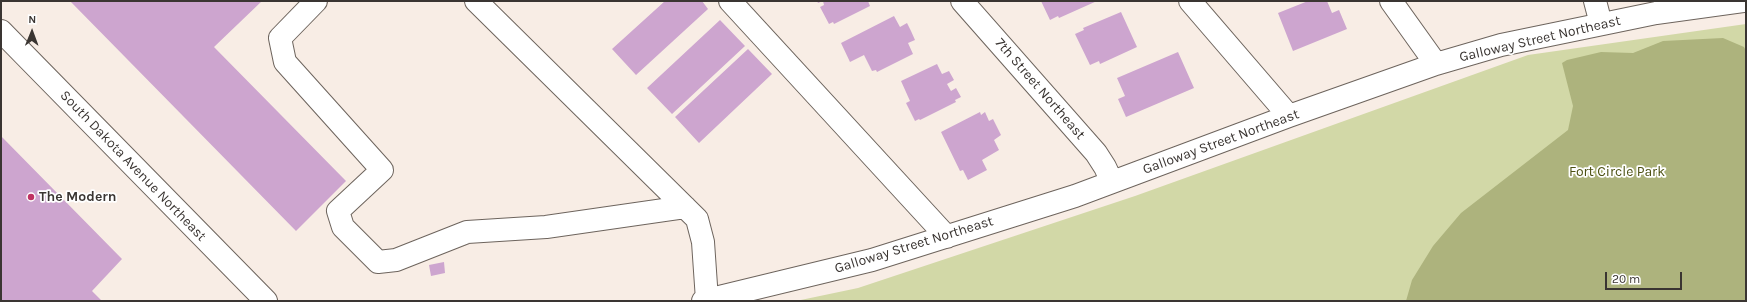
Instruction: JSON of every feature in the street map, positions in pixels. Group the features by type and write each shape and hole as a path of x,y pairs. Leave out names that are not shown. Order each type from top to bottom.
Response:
{"street":[{"path":"316,1 280,38 285,62 382,170 338,211 343,227 378,262 396,260 467,232 546,226 685,207"},
{"path":"476,1 697,219 703,242 705,300"},
{"path":"730,1 947,236"},
{"name":"7th Street Northeast","path":"962,1 1096,153 1112,182"},
{"path":"1190,1 1288,116"},
{"path":"1390,1 1436,64"},
{"path":"1595,1 1601,24"},
{"name":"Galloway Street Northeast","path":"705,300 872,260 1075,196 1288,116 1436,64 1501,45 1656,13 1743,1"},
{"name":"South Dakota Avenue Northeast","path":"1,31 266,301"}],"green space":[{"name":"Fort Circle Park","path":"1746,24 1746,301 796,301 858,288 1135,196 1528,55"},
{"path":"1723,38 1744,47 1746,51 1746,301 1406,301 1412,280 1433,246 1461,213 1568,130 1573,106 1562,63 1567,60 1601,52 1633,53 1663,41"}],"building":[{"path":"70,1 262,1 214,47 346,181 296,231"},
{"path":"665,1 702,1 708,9 636,75 612,49"},
{"path":"823,1 868,1 870,6 834,24 833,22 829,24 820,7 824,5"},
{"path":"1041,1 1097,1 1059,18 1058,16 1050,20"},
{"path":"1308,1 1327,1 1332,13 1339,10 1347,29 1293,51 1278,13"},
{"path":"1121,12 1137,47 1100,64 1099,61 1090,65 1075,34 1084,30 1083,28"},
{"path":"894,16 900,27 907,23 911,31 915,40 908,43 913,54 877,72 876,70 872,71 864,55 850,62 841,43"},
{"path":"720,20 745,46 672,114 647,88"},
{"path":"748,49 772,74 699,143 675,117"},
{"path":"1178,52 1194,88 1126,117 1118,99 1125,96 1117,78"},
{"path":"937,64 942,74 949,71 954,80 947,84 951,91 956,88 961,97 955,100 956,102 915,121 906,103 910,101 901,81"},
{"path":"980,112 981,115 985,112 989,121 993,119 1001,135 994,140 999,150 982,160 987,170 968,180 963,170 960,171 941,132"},
{"name":"The Modern","path":"1,136 122,259 92,291 102,301 1,301"},
{"path":"444,262 445,273 431,276 429,265"}],"place":[{"name":"The Modern","path":"31,197"}]}
